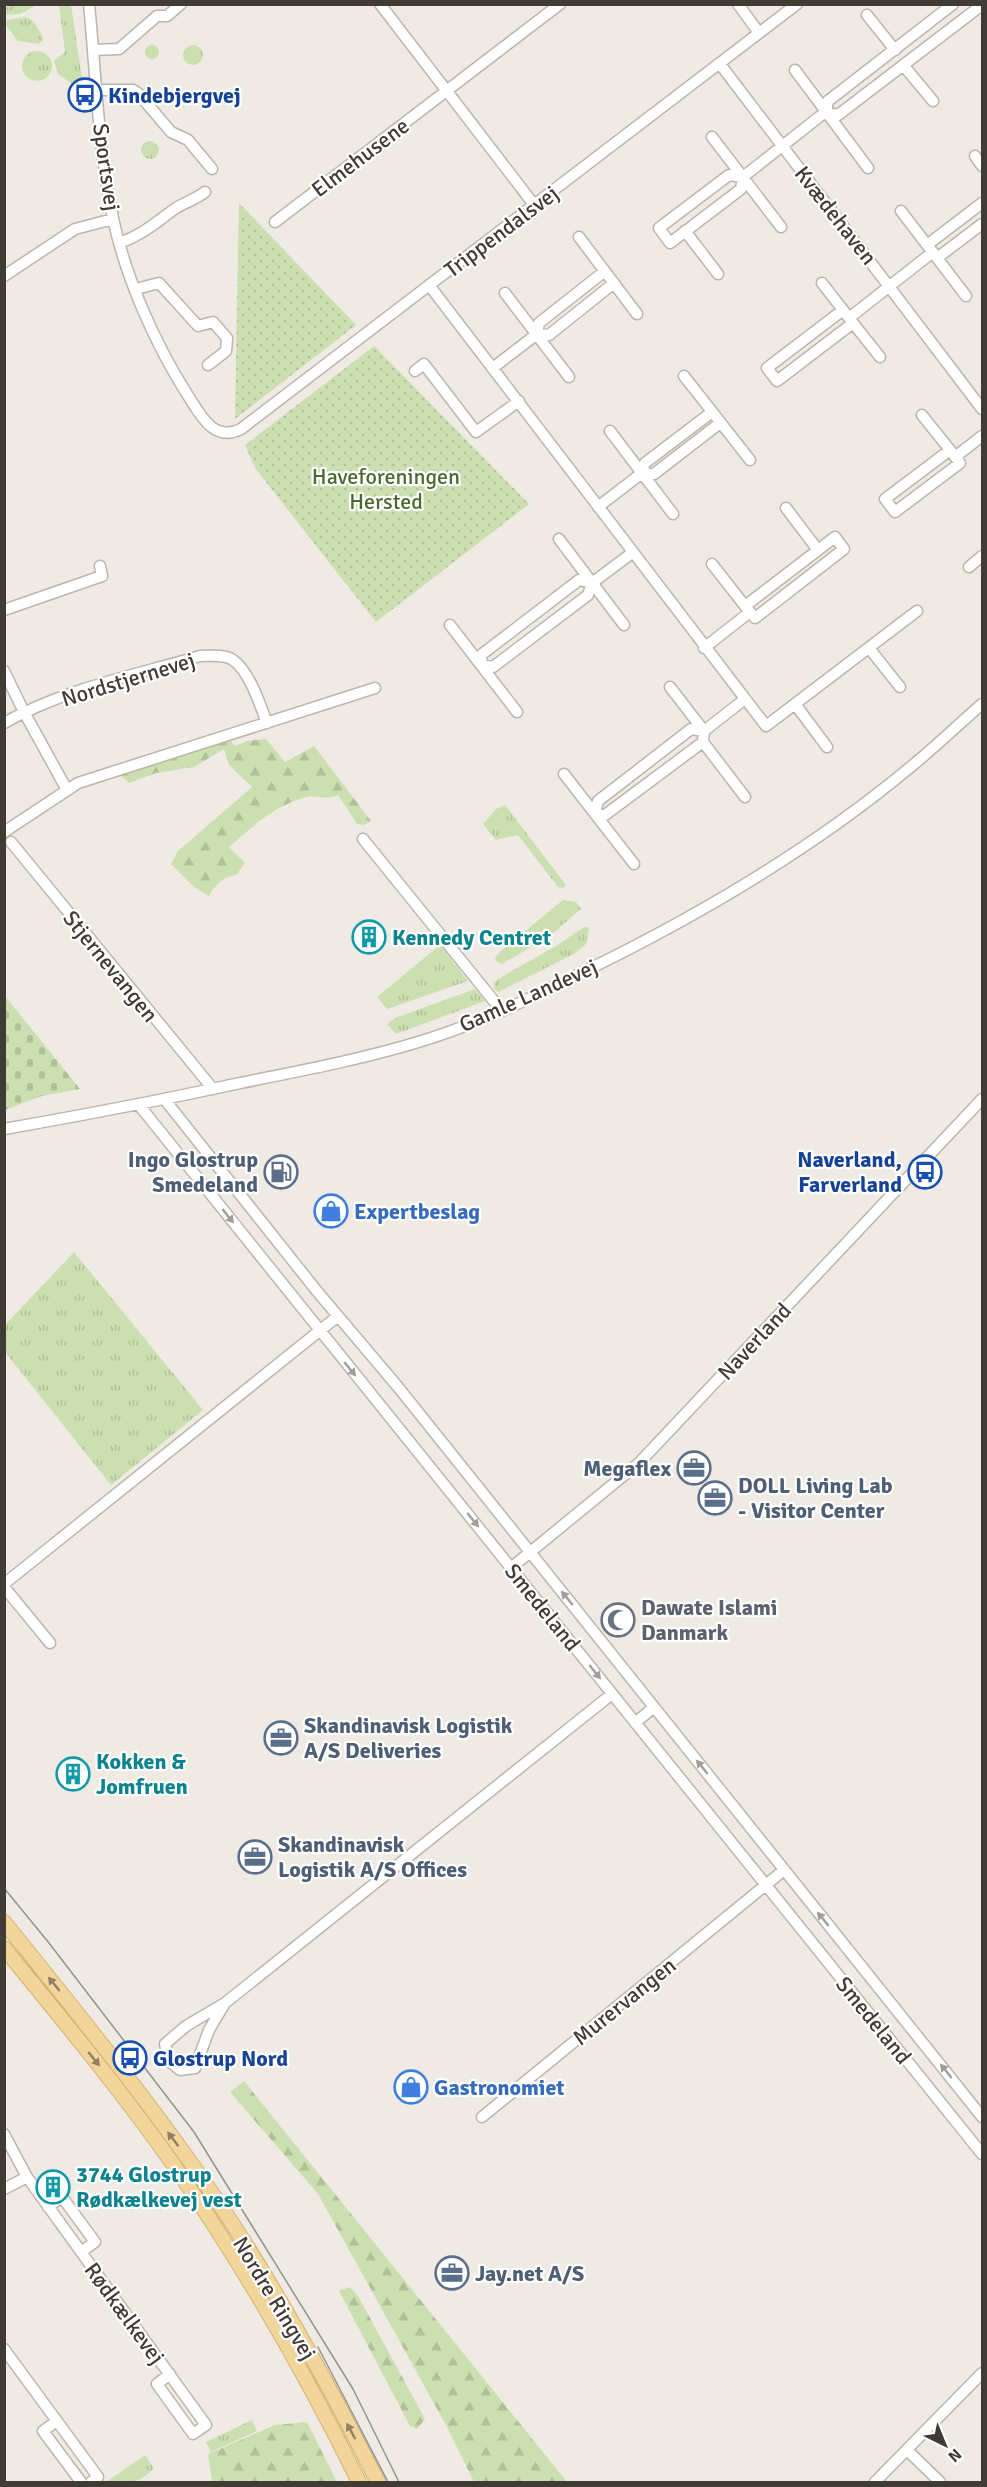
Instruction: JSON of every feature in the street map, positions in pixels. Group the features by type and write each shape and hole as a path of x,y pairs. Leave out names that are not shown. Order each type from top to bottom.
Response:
{"main road":[{"name":"Nordre Ringvej","path":"4,1922 131,2081 218,2202 277,2299 378,2482"},
{"name":"Nordre Ringvej","path":"4,1948 112,2082 172,2163 217,2230 268,2313 334,2432 358,2482"}],"street":[{"name":"Sportsvej","path":"89,4 105,167 119,243 156,339 202,417"},
{"path":"93,50 119,49 157,16 168,16 181,4"},
{"path":"380,4 535,206"},
{"name":"Elmehusene","path":"275,222 560,4"},
{"path":"738,4 756,29"},
{"name":"Trippendalsvej","path":"202,417 212,428 221,433 241,429 720,64 756,29 797,4"},
{"name":"Kvædehaven","path":"743,177 729,175 659,228 670,243 741,189 743,177 826,112 828,101 953,4"},
{"name":"Kvædehaven","path":"826,112 838,115 978,9"},
{"path":"867,15 895,50"},
{"name":"Kvædehaven","path":"720,64 982,409"},
{"path":"903,65 933,101"},
{"path":"795,70 868,168"},
{"name":"Sportsvej","path":"97,90 135,91 171,132 188,140 212,169"},
{"path":"712,137 781,227"},
{"path":"975,156 982,166"},
{"name":"Sportsvej","path":"119,243 138,237 179,207 192,202 205,192"},
{"name":"Kvædehaven","path":"848,317 767,368 777,381 848,317 932,252 982,203"},
{"path":"901,211 966,296"},
{"path":"4,276 75,229 113,219"},
{"name":"Kvædehaven","path":"932,252 982,224"},
{"path":"685,231 718,274"},
{"path":"579,237 638,314"},
{"path":"494,367 537,334 539,323 605,271"},
{"path":"136,289 159,283 198,326 213,322 227,338 226,351 208,365"},
{"path":"822,283 879,357"},
{"path":"537,334 549,335 614,284"},
{"path":"429,285 494,367 704,648 766,726 917,611"},
{"path":"505,293 569,377"},
{"path":"415,371 424,364 476,432 519,401"},
{"path":"684,376 750,460"},
{"path":"598,507 642,473 645,463 712,412"},
{"path":"922,415 953,453 960,463 895,512 885,499 953,453 982,436"},
{"path":"642,473 654,474 720,423"},
{"path":"610,431 673,514"},
{"path":"786,508 818,550"},
{"path":"704,648 748,609 835,537 844,549 755,618 748,609 712,564"},
{"path":"559,539 624,625"},
{"path":"482,665 493,667 588,595 592,583 632,553"},
{"path":"969,567 982,556"},
{"path":"4,610 102,576 100,566"},
{"path":"482,665 481,655 579,580 592,583"},
{"path":"450,625 518,712"},
{"path":"869,648 900,687"},
{"name":"Nordstjernevej","path":"4,723 24,712 78,692 200,656 233,659 247,677 267,723"},
{"path":"4,671 67,790"},
{"path":"670,687 745,797"},
{"path":"4,832 67,790 109,772 375,688"},
{"path":"595,813 605,815 704,736 745,699"},
{"path":"795,704 827,747"},
{"name":"Gamle Landevej","path":"4,1129 165,1100 341,1062 417,1043 502,1011 602,963 701,911 774,867 913,766 982,704"},
{"path":"595,813 598,801 691,729 704,736"},
{"path":"564,774 634,864"},
{"path":"363,839 502,1011"},
{"name":"Stjernevangen","path":"11,842 213,1089"},
{"name":"Naverland","path":"512,1568 639,1463 982,1099"},
{"name":"Smedeland","path":"165,1100 338,1316 398,1387 982,2117"},
{"name":"Smedeland","path":"139,1105 982,2154"},
{"path":"50,1643 4,1586 338,1316"},
{"path":"225,2003 209,2030 195,2068 180,2070 170,2061 165,2044 186,2026 225,2003 612,1694"},
{"path":"635,1723 654,1707"},
{"path":"765,1885 784,1870"},
{"name":"Murervangen","path":"482,2117 765,1885"},
{"name":"Rødkælkevej","path":"4,2134 27,2177 170,2374 206,2425 193,2434 156,2384 170,2374"},
{"path":"4,2189 27,2177"},
{"name":"Rødkælkevej","path":"48,2206 62,2197 95,2242 81,2252"},
{"path":"4,2349 98,2477 91,2482"},
{"path":"875,2482 982,2373"},
{"path":"57,2421 43,2431 81,2482"},
{"path":"907,2450 940,2482"}],"green space":[{"path":"15,4 37,5 20,14 5,15 5,8"},
{"path":"59,5 71,5 86,105 81,112 71,100 72,84 58,74 54,61 65,52"},
{"path":"26,17 41,33 43,40 39,44 18,41 5,24 5,20"},
{"path":"152,45 157,47 159,52 157,57 152,59 147,57 145,52 147,47"},
{"path":"193,45 200,48 203,55 200,62 193,65 186,62 183,55 186,48"},
{"path":"37,51 48,55 52,66 48,77 37,81 26,77 22,66 26,55"},
{"path":"146,141 154,141 159,146 157,157 146,159 141,154 141,146"},
{"path":"239,203 356,325 235,419"},
{"name":"Haveforeningen Hersted","path":"374,346 529,504 376,622 255,468 245,445"},
{"path":"229,739 235,746 247,741 266,739 285,762 314,746 371,821 364,825 357,824 338,795 330,798 307,797 296,800 265,817 229,847 245,863 237,874 220,882 209,896 195,888 171,864 178,851 252,787 229,765 224,749 194,767 156,773 129,783 118,773"},
{"path":"505,805 566,885 564,888 558,887 518,835 496,840 483,824 496,809"},
{"path":"563,900 576,902 581,909 551,935 502,964 496,961 495,958 501,951"},
{"path":"584,927 589,929 586,944 574,954 498,992 494,989 494,983 498,979"},
{"path":"440,945 468,981 387,1009 377,997"},
{"path":"475,989 485,1001 396,1034 387,1024 395,1018"},
{"path":"4,996 80,1089 42,1096 5,1110"},
{"path":"74,1252 203,1410 111,1485 5,1352 5,1325"},
{"path":"244,2081 567,2482 474,2482 446,2425 318,2194 230,2092"},
{"path":"350,2287 358,2296 425,2419 417,2429 410,2426 339,2291"},
{"path":"252,2420 257,2431 211,2452 206,2442"},
{"path":"307,2422 337,2482 212,2482 208,2454 275,2425"},
{"path":"145,2455 154,2468 143,2478 127,2482 106,2482"}],"tram line":[{"path":"4,1888 194,2132 353,2389 399,2482"},
{"path":"318,2347 388,2482"}],"place":[{"name":"Kindebjergvej","path":"85,95"},
{"name":"Kennedy Centret","path":"369,937"},
{"name":"Ingo Glostrup Smedeland","path":"281,1172"},
{"name":"Naverland, Farverland","path":"925,1172"},
{"name":"Expertbeslag","path":"331,1211"},
{"name":"Megaflex","path":"694,1468"},
{"name":"DOLL Living Lab - Visitor Center","path":"715,1498"},
{"name":"Dawate Islami Danmark","path":"618,1620"},
{"name":"Skandinavisk Logistik A/S Deliveries","path":"281,1738"},
{"name":"Kokken & Jomfruen","path":"73,1774"},
{"name":"Skandinavisk Logistik A/S Offices","path":"255,1857"},
{"name":"Glostrup Nord","path":"130,2058"},
{"name":"Gastronomiet","path":"411,2087"},
{"name":"3744 Glostrup Rødkælkevej vest","path":"53,2187"},
{"name":"Jay.net A/S","path":"452,2273"}]}
